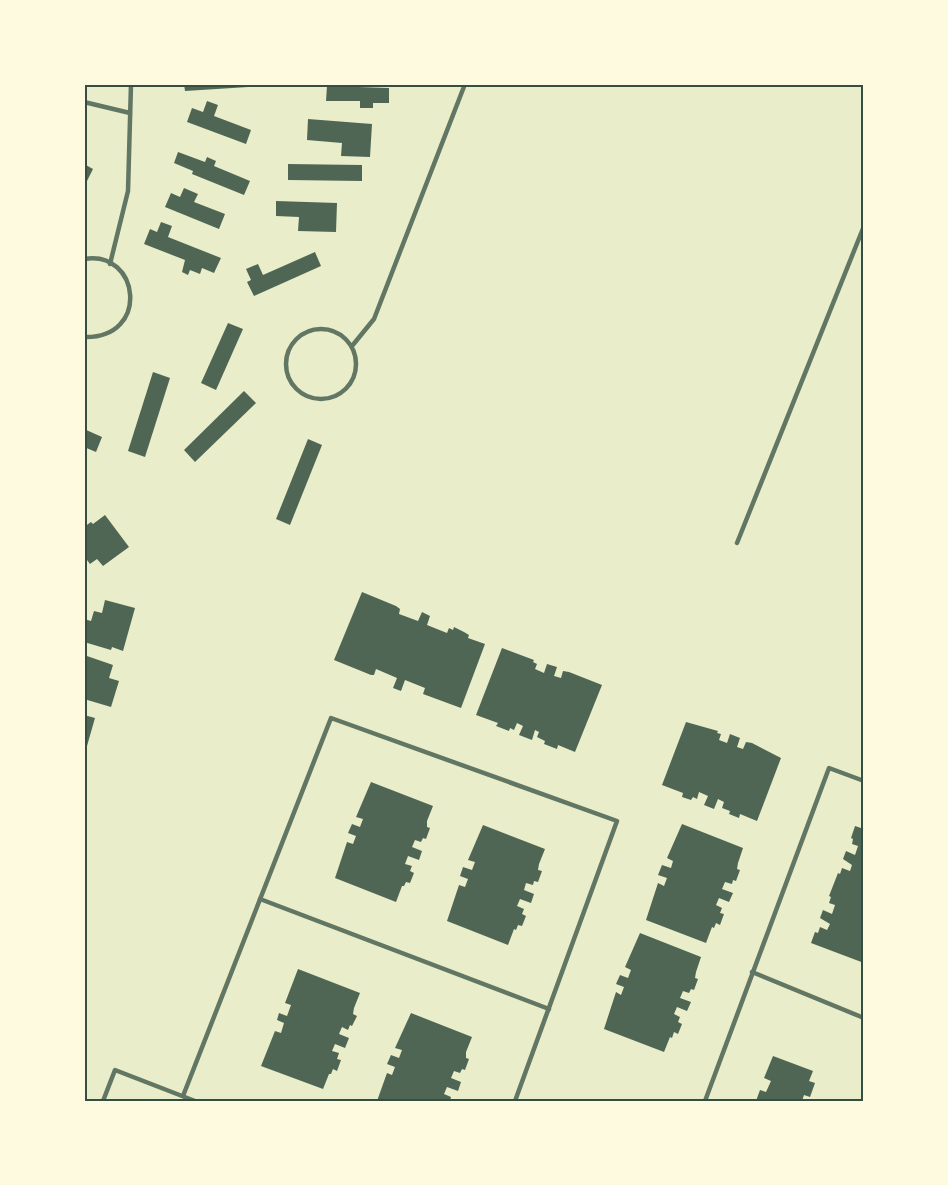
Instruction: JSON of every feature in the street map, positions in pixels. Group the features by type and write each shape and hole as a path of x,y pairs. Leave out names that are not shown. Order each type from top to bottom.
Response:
{"lane":[{"path":"110,264 128,191 131,84"},
{"path":"352,346 374,319 465,84"},
{"path":"84,102 130,113"},
{"path":"737,543 864,226"},
{"path":"84,259 103,260 124,275 130,288 131,301 128,314 121,325 111,333 98,337 84,337"},
{"path":"322,328 334,330 344,336 352,346 357,357 357,369 353,381 345,391 335,396 324,399 302,394 288,376 285,365 292,343 299,335 309,330 322,328"},
{"path":"183,1096 331,718 617,821 515,1101"},
{"path":"705,1101 829,768 864,781"},
{"path":"260,899 549,1009"},
{"path":"752,972 864,1018"},
{"path":"104,1101 115,1070 195,1101"}],"building":[{"path":"184,84 265,84 265,86 185,91"},
{"path":"327,86 389,88 389,103 373,103 373,108 360,108 360,101 326,101"},
{"path":"207,101 218,105 214,116 251,130 246,144 187,122 192,108 203,112"},
{"path":"308,119 372,124 370,157 341,156 342,143 307,140"},
{"path":"178,152 205,162 207,157 216,161 214,166 250,181 244,195 192,174 193,171 174,163"},
{"path":"84,164 93,169 84,187"},
{"path":"288,164 362,165 362,181 288,180"},
{"path":"184,188 198,194 194,202 225,214 219,229 165,207 171,193 180,197"},
{"path":"276,201 337,203 336,232 298,231 299,217 276,216"},
{"path":"161,222 172,226 168,237 221,258 214,273 202,268 200,274 190,270 188,275 182,272 185,260 144,244 150,229 157,232"},
{"path":"315,252 321,266 254,296 247,282 251,280 246,269 258,264 263,275"},
{"path":"228,323 243,329 216,390 201,383"},
{"path":"153,372 170,378 145,457 128,451"},
{"path":"244,391 256,403 195,462 184,450"},
{"path":"84,429 102,437 96,452 84,447"},
{"path":"308,439 322,445 290,525 276,519"},
{"path":"105,515 129,547 103,566 97,559 90,564 84,556 84,527 91,522 93,524"},
{"path":"362,592 396,606 400,609 399,614 418,621 422,612 430,616 427,625 447,633 449,628 453,630 454,627 469,635 468,638 485,644 461,708 423,694 425,688 405,680 401,691 393,688 397,678 376,669 374,675 371,675 334,660"},
{"path":"105,600 135,608 123,651 84,642 84,619 91,621 94,611 102,613"},
{"path":"502,648 534,660 533,662 537,664 535,669 544,673 547,664 557,667 554,676 561,678 563,671 569,672 602,685 575,752 558,745 557,749 544,744 545,741 537,737 539,732 535,730 532,740 519,735 523,726 517,723 514,730 510,728 509,731 496,726 498,723 476,715"},
{"path":"84,655 113,665 109,678 119,681 111,707 84,699"},
{"path":"84,715 95,718 85,753 84,753"},
{"path":"686,722 718,731 717,733 721,734 719,740 727,743 730,734 740,738 737,747 743,749 746,742 752,743 781,758 757,821 740,814 739,818 729,814 730,811 722,808 724,802 718,799 714,809 704,805 708,796 699,792 697,799 693,797 691,800 682,797 683,793 662,785"},
{"path":"371,782 433,806 427,821 427,827 430,828 426,839 423,838 421,842 415,840 412,847 422,851 419,860 408,856 405,864 412,866 410,871 414,873 410,883 406,882 402,886 396,902 335,878 347,842 353,844 356,836 348,833 352,824 360,827 363,819 356,817"},
{"path":"682,824 743,848 736,881 733,880 732,884 725,882 722,889 733,893 729,902 719,898 716,905 722,908 720,913 724,914 720,925 716,923 714,928 712,927 706,943 646,920 658,883 664,886 667,878 658,875 662,865 671,868 673,861 667,858"},
{"path":"483,825 545,849 539,864 538,870 542,871 538,882 534,881 533,885 526,883 524,890 534,894 531,903 520,899 517,906 524,909 522,914 526,916 522,926 518,925 516,930 514,929 508,945 447,921 459,885 465,887 468,879 460,876 463,867 472,870 475,862 468,860"},
{"path":"855,826 864,829 864,963 811,943 815,932 818,933 820,927 827,930 830,924 820,918 823,910 832,914 835,905 829,903 831,897 829,896 838,873 840,874 842,868 850,871 852,865 843,859 846,851 855,855 858,846 852,844 853,839 851,838"},
{"path":"640,933 701,957 694,990 691,989 689,993 683,991 680,998 691,1002 687,1011 677,1007 674,1014 680,1017 678,1022 682,1024 678,1034 674,1032 672,1038 670,1037 664,1052 604,1029 616,992 621,995 624,987 616,984 620,975 628,978 631,970 625,967"},
{"path":"298,969 360,993 353,1014 357,1016 352,1026 350,1025 348,1030 342,1027 339,1034 349,1038 345,1048 335,1044 332,1051 339,1053 337,1059 341,1060 337,1071 333,1069 329,1074 323,1089 261,1066 275,1031 281,1033 284,1023 277,1020 279,1013 287,1016 291,1005 285,1003"},
{"path":"411,1013 472,1037 466,1052 466,1058 469,1059 465,1070 462,1069 460,1073 454,1071 451,1078 461,1082 458,1091 447,1087 444,1094 451,1097 450,1101 377,1101 387,1073 392,1075 395,1067 387,1064 391,1055 399,1058 402,1050 395,1048"},
{"path":"773,1056 813,1071 809,1081 815,1083 810,1097 804,1095 802,1101 756,1101 760,1090 766,1092 771,1081 764,1078"}]}
